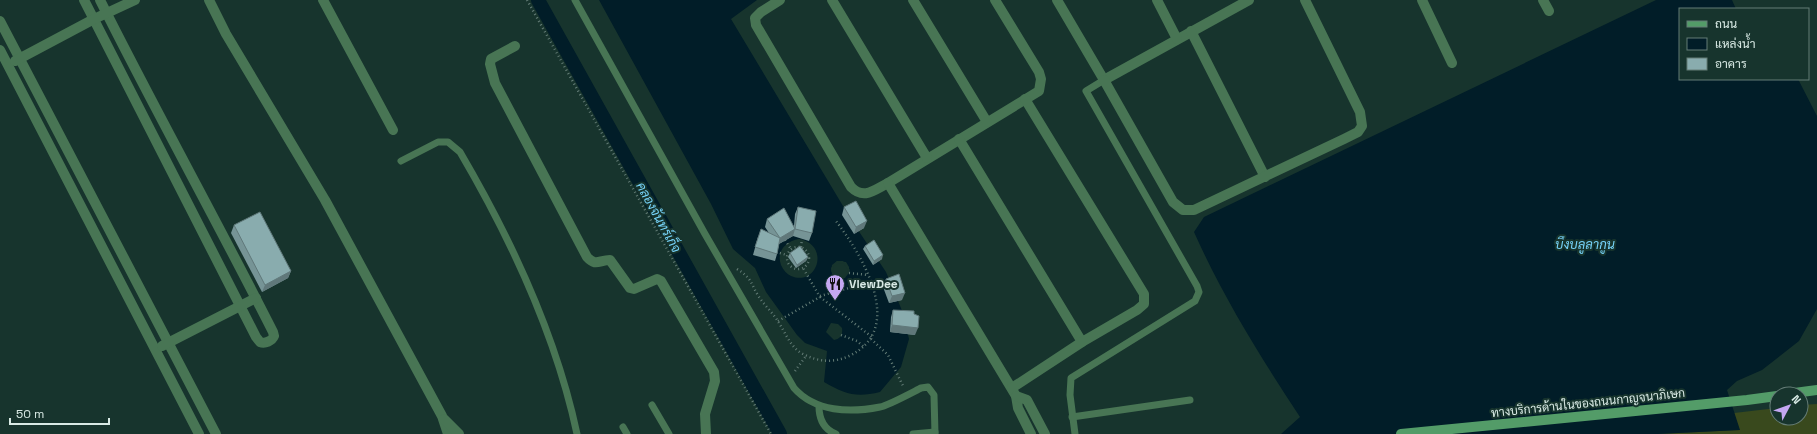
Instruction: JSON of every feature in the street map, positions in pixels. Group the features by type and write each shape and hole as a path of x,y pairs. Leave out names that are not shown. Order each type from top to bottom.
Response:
{"main road":[{"name":"ทางบริการด้านในของถนนกาญจนาภิเษก","path":"1401,434 1769,397"}],"street":[{"path":"84,0 240,306 260,342 267,342 273,339 273,332 177,151 100,0"},
{"path":"8,64 134,0"},
{"path":"210,0 226,34 325,200 442,416 448,434"},
{"path":"323,0 394,130"},
{"path":"780,0 761,12 755,18 756,25 847,180 856,192 862,194 868,193 888,183 1038,91 1041,79 1039,72 995,0"},
{"path":"832,0 927,158"},
{"path":"913,0 987,122"},
{"path":"1057,0 1173,202 1183,210 1194,210 1265,177 1358,132 1362,126 1360,112 1305,0"},
{"path":"1157,0 1177,39"},
{"path":"1104,80 1249,0"},
{"path":"1422,0 1452,63"},
{"path":"1543,0 1549,11"},
{"path":"0,21 216,434"},
{"path":"1191,31 1265,177"},
{"path":"514,46 491,59 490,64 495,83 587,257 595,263 610,260 630,288 634,289 656,279 661,281 714,372 715,382 705,414 706,434"},
{"path":"0,50 199,434"},
{"path":"1014,392 1082,342 1137,310 1144,304 1144,294 1025,99"},
{"path":"959,139 1082,342"},
{"path":"888,183 1014,392 1018,408 1031,434"},
{"path":"155,349 168,344 256,298"},
{"path":"1014,392 1027,400 1046,434"},
{"path":"442,416 459,434"}],"lane":[{"path":"575,0 705,234 797,392 819,406 846,411 881,407 907,394 926,387 931,390 934,395 935,433 913,434"},
{"path":"1074,434 1070,395 1071,378 1195,301 1199,292 1086,91 1104,80"},
{"path":"401,161 438,142 448,142 460,152 519,265 561,372 577,434"},
{"path":"1072,417 1190,400"},
{"path":"652,406 669,434"},
{"path":"819,406 821,422 828,430 836,434"},
{"path":"623,427 627,434"}],"path":[{"path":"527,0 771,434"},
{"path":"733,266 748,276 758,297 778,321 795,348 806,356 817,360 826,361 847,357 864,347 872,338 877,324 878,309 868,275 856,249 836,221"},
{"path":"801,247 802,239"},
{"path":"785,240 791,249"},
{"path":"801,247 806,250 809,257 808,265 798,270 791,268 787,262 787,255 791,249 801,247"},
{"path":"776,252 787,255"},
{"path":"803,268 820,296 872,338 888,355 907,394"},
{"path":"849,273 868,275"},
{"path":"778,321 820,296 870,282"},
{"path":"841,335 856,341 864,347"},
{"path":"788,378 800,366 806,356"}],"green space":[{"path":"1809,404 1817,404 1817,434 1657,434 1739,430 1734,413 1769,409 1769,426 1809,426"}],"water":[{"path":"599,0 757,0 731,19 852,221 886,272 903,313 909,339 901,367 880,392 864,395 851,394 824,382 827,351 805,343 797,335 766,292 755,268 733,249 711,204","holes":["799,239 809,243 815,249 817,256 817,264 813,271 808,276 800,278 791,276 787,273 782,267 780,260 781,251 786,244","837,261 843,261 850,270 845,278 836,279 831,271 832,265","831,323 838,324 842,328 841,335 839,338 834,340 826,332"]},
{"name":"บึงบลูลากูน","path":"1656,0 1732,0 1736,8 1679,8 1679,80 1799,80 1817,116 1817,309 1799,341 1762,370 1737,381 1727,390 1740,430 1657,434 1281,434 1300,417 1243,327 1205,256 1194,232 1204,217"}],"pier":[{"path":"837,261 846,262 849,267 849,273 843,279 836,279 832,274 831,268","holes":["840,263 844,264 848,270 846,275 837,277 833,271 834,266"]}],"building":[{"path":"856,201 867,221 856,227 844,207"},
{"path":"798,207 816,211 812,233 795,229"},
{"path":"784,208 795,229 780,238 767,219"},
{"path":"260,212 291,271 265,285 234,225"},
{"path":"761,229 780,238 777,254 755,247"},
{"path":"874,240 883,255 874,261 865,246"},
{"path":"800,246 808,257 797,265 790,253"},
{"path":"899,274 905,293 892,296 886,279"},
{"path":"893,310 914,311 914,314 919,316 918,328 892,325"}],"waterway":[{"name":"คลองจันทร์เก็จ","path":"538,0 780,434"}],"place":[{"name":"ViewDee","path":"835,301"}]}
